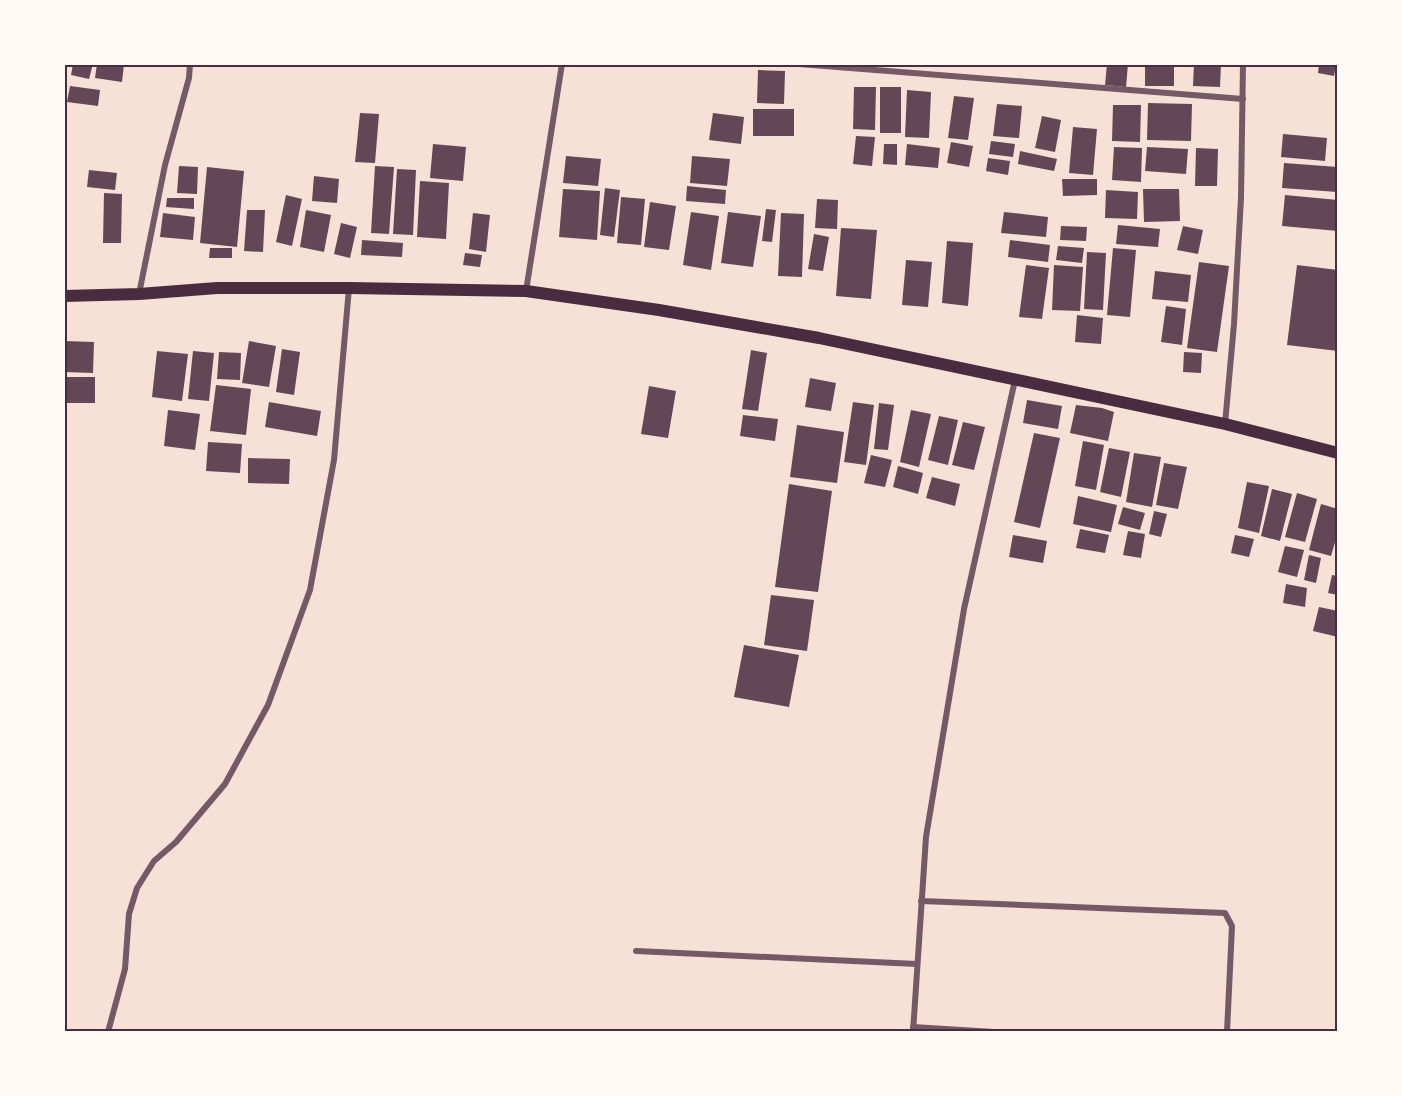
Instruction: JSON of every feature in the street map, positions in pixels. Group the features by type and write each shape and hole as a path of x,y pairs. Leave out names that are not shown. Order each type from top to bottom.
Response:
{"main road":[{"path":"64,296 139,294 217,288 526,291 671,312 819,338 1226,424 1338,453"}],"street":[{"path":"139,294 165,165 189,78 190,64"},
{"path":"526,291 562,64"},
{"path":"799,64 1243,99"},
{"path":"1226,424 1241,198 1243,64"},
{"path":"108,1032 126,969 129,914 137,888 154,861 176,842 225,784 268,705 310,590 334,460 349,288"},
{"path":"994,1032 913,1029 926,837 964,609 1015,379"},
{"path":"921,901 1225,913 1232,926 1227,1032"},
{"path":"636,951 917,964"}],"building":[{"path":"73,64 93,64 89,79 71,75"},
{"path":"97,64 124,64 122,82 95,78"},
{"path":"1107,64 1128,64 1126,87 1105,85"},
{"path":"1145,64 1174,64 1174,86 1145,86"},
{"path":"1194,64 1221,64 1220,87 1193,86"},
{"path":"1319,64 1336,64 1334,76 1318,73"},
{"path":"758,70 785,71 784,104 757,103"},
{"path":"70,86 100,90 98,106 67,102"},
{"path":"854,87 876,87 875,130 853,129"},
{"path":"880,87 901,87 901,133 880,133"},
{"path":"907,90 931,92 929,138 905,137"},
{"path":"954,96 974,98 968,140 948,138"},
{"path":"1148,103 1192,104 1191,141 1147,140"},
{"path":"997,104 1022,106 1019,138 993,136"},
{"path":"1113,105 1141,105 1140,142 1112,141"},
{"path":"753,109 794,109 794,136 753,136"},
{"path":"360,113 379,114 375,163 355,162"},
{"path":"713,113 744,117 741,144 709,140"},
{"path":"1042,116 1061,120 1055,152 1035,148"},
{"path":"1073,127 1097,129 1093,175 1069,173"},
{"path":"1283,134 1327,138 1325,161 1281,157"},
{"path":"856,136 875,137 872,166 853,164"},
{"path":"991,141 1015,144 1013,157 989,154"},
{"path":"951,142 973,146 969,167 947,163"},
{"path":"433,144 466,147 463,181 430,178"},
{"path":"884,144 897,144 897,165 883,164"},
{"path":"907,144 940,148 938,168 905,165"},
{"path":"1114,147 1142,148 1141,182 1112,180"},
{"path":"1147,147 1188,149 1186,174 1145,171"},
{"path":"1196,148 1218,149 1217,186 1195,186"},
{"path":"1020,151 1057,159 1054,171 1018,164"},
{"path":"566,156 601,159 598,186 563,183"},
{"path":"692,156 730,159 727,186 690,183"},
{"path":"988,158 1010,161 1008,175 986,171"},
{"path":"1284,163 1338,167 1337,192 1282,188"},
{"path":"179,166 198,167 197,194 177,193"},
{"path":"375,166 394,167 389,234 371,233"},
{"path":"207,167 244,171 237,247 200,243"},
{"path":"397,169 416,170 413,235 393,234"},
{"path":"89,170 117,173 115,190 87,187"},
{"path":"314,176 339,179 337,203 312,201"},
{"path":"1062,179 1097,179 1097,195 1063,196"},
{"path":"420,181 449,183 446,239 417,237"},
{"path":"687,186 726,190 725,204 686,201"},
{"path":"605,188 620,190 614,237 600,235"},
{"path":"563,189 600,191 597,240 559,237"},
{"path":"1143,189 1179,189 1180,221 1144,222"},
{"path":"1106,190 1138,192 1137,219 1105,218"},
{"path":"104,193 122,194 121,243 103,243"},
{"path":"286,195 302,199 292,246 276,242"},
{"path":"1285,195 1338,200 1338,231 1282,226"},
{"path":"621,197 645,199 641,245 617,243"},
{"path":"167,198 194,198 194,209 166,207"},
{"path":"817,199 838,200 837,229 815,228"},
{"path":"650,202 676,206 669,250 644,247"},
{"path":"766,209 776,210 772,242 762,241"},
{"path":"247,210 265,210 263,252 244,251"},
{"path":"306,210 331,215 324,252 300,247"},
{"path":"691,212 719,216 711,270 683,265"},
{"path":"728,212 761,216 753,267 721,263"},
{"path":"1004,212 1048,217 1046,237 1001,233"},
{"path":"163,213 195,217 193,240 160,237"},
{"path":"473,213 490,215 486,252 469,249"},
{"path":"781,213 804,214 802,277 778,276"},
{"path":"341,223 357,227 350,258 334,254"},
{"path":"1118,225 1160,229 1158,247 1116,244"},
{"path":"1061,226 1087,227 1086,241 1060,240"},
{"path":"1183,226 1203,230 1198,254 1177,250"},
{"path":"841,228 877,230 871,299 836,296"},
{"path":"814,234 829,237 823,271 808,269"},
{"path":"362,240 403,243 402,257 361,255"},
{"path":"1010,240 1050,245 1048,262 1008,257"},
{"path":"947,241 973,243 968,306 942,303"},
{"path":"1058,246 1084,248 1082,263 1056,260"},
{"path":"210,248 232,248 232,258 209,258"},
{"path":"1113,248 1136,250 1130,317 1107,315"},
{"path":"1087,252 1106,253 1103,310 1084,309"},
{"path":"465,253 482,255 480,267 463,265"},
{"path":"906,260 932,262 928,307 902,305"},
{"path":"1199,262 1229,266 1217,352 1187,348"},
{"path":"1026,265 1049,268 1042,319 1019,317"},
{"path":"1054,265 1083,267 1080,311 1052,310"},
{"path":"1297,265 1338,270 1338,351 1287,345"},
{"path":"1155,271 1191,275 1188,302 1152,299"},
{"path":"1166,306 1186,309 1182,345 1161,342"},
{"path":"1077,315 1103,318 1101,344 1075,342"},
{"path":"64,341 94,342 93,373 64,372"},
{"path":"249,341 276,346 269,387 242,383"},
{"path":"282,349 300,352 294,395 276,392"},
{"path":"751,350 767,353 758,411 742,409"},
{"path":"157,351 188,354 182,401 152,397"},
{"path":"193,351 214,353 209,401 188,399"},
{"path":"219,352 241,353 240,380 217,379"},
{"path":"1184,352 1202,353 1201,373 1183,372"},
{"path":"64,377 95,377 95,403 64,403"},
{"path":"810,378 836,383 831,411 805,407"},
{"path":"216,385 251,389 246,435 210,431"},
{"path":"649,386 676,391 668,438 641,434"},
{"path":"1027,400 1062,406 1058,429 1023,423"},
{"path":"269,402 321,411 317,436 265,427"},
{"path":"853,402 874,405 866,465 844,462"},
{"path":"879,403 894,405 888,450 874,449"},
{"path":"1076,405 1114,412 1108,441 1070,433"},
{"path":"168,410 200,414 195,450 164,446"},
{"path":"911,410 931,414 919,467 900,462"},
{"path":"743,415 778,419 775,441 740,436"},
{"path":"939,416 958,420 948,465 928,460"},
{"path":"963,422 985,427 974,470 952,465"},
{"path":"797,425 844,432 837,483 790,477"},
{"path":"1034,433 1060,438 1040,528 1014,522"},
{"path":"1083,441 1104,445 1096,490 1075,486"},
{"path":"208,442 242,444 240,473 206,471"},
{"path":"1109,448 1130,452 1121,497 1100,492"},
{"path":"1134,453 1161,457 1152,507 1126,502"},
{"path":"871,455 892,460 885,487 864,483"},
{"path":"248,458 290,459 289,484 248,483"},
{"path":"1164,463 1187,467 1178,509 1156,505"},
{"path":"898,466 923,473 918,494 893,487"},
{"path":"932,477 960,484 955,506 926,498"},
{"path":"1247,482 1269,486 1259,533 1238,528"},
{"path":"789,484 832,491 818,592 775,587"},
{"path":"1272,489 1292,494 1280,541 1261,536"},
{"path":"1297,493 1317,499 1305,542 1285,537"},
{"path":"1078,496 1117,505 1111,532 1073,524"},
{"path":"1321,504 1338,509 1338,532 1331,556 1309,550"},
{"path":"1123,507 1145,513 1140,530 1118,524"},
{"path":"1154,511 1167,514 1161,537 1149,534"},
{"path":"1080,529 1109,535 1105,553 1076,548"},
{"path":"1128,531 1145,534 1141,558 1123,555"},
{"path":"1013,535 1047,541 1043,563 1009,557"},
{"path":"1235,535 1254,539 1249,557 1231,553"},
{"path":"1285,546 1304,550 1297,577 1278,572"},
{"path":"1309,555 1321,558 1316,583 1304,580"},
{"path":"1332,575 1338,576 1338,595 1328,593"},
{"path":"1286,584 1307,588 1305,607 1283,603"},
{"path":"771,595 814,600 807,651 764,645"},
{"path":"1319,607 1338,611 1338,637 1313,631"},
{"path":"744,645 799,655 789,707 734,697"}]}
